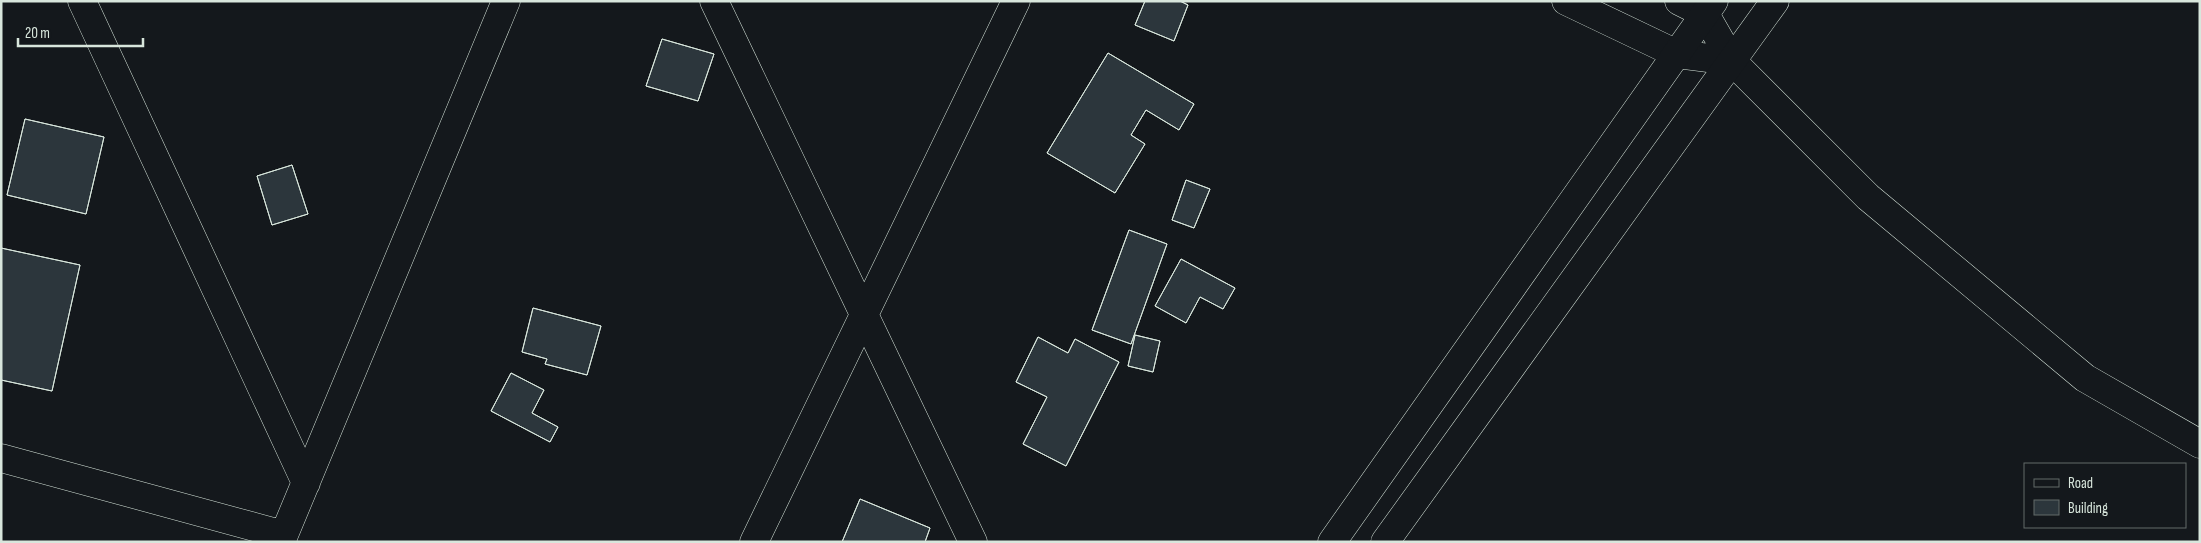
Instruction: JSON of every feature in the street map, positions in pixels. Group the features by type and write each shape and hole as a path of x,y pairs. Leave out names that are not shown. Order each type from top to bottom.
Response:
{"street":[{"path":"82,1 306,482"},
{"path":"1,458 282,538 506,1"},
{"path":"714,1 973,542"},
{"path":"754,542 1016,1"},
{"path":"1566,1 1677,54 1732,61"},
{"path":"1679,1 1710,7"},
{"path":"1385,542 1775,1"},
{"path":"1332,542 1710,7"},
{"path":"1710,7 1732,61 1868,197 2085,378 2200,444"}],"building":[{"path":"1145,1 1180,1 1188,5 1174,41 1135,25"},
{"path":"1145,1 1180,1 1188,5 1174,41 1135,25"},
{"path":"662,39 714,54 698,101 646,86"},
{"path":"662,39 714,54 698,101 646,86"},
{"path":"1108,53 1194,104 1179,130 1146,110 1131,135 1145,144 1115,193 1047,153"},
{"path":"1108,53 1194,104 1179,130 1146,110 1131,135 1145,144 1115,193 1047,153"},
{"path":"25,119 104,137 86,214 7,195"},
{"path":"25,119 104,137 86,214 7,195"},
{"path":"292,165 308,214 272,225 257,176"},
{"path":"292,165 308,214 272,225 257,176"},
{"path":"1186,180 1210,189 1194,228 1172,220"},
{"path":"1186,180 1210,189 1194,228 1172,220"},
{"path":"1129,230 1167,244 1131,344 1092,330"},
{"path":"1129,230 1167,244 1131,344 1092,330"},
{"path":"1,248 80,265 52,391 1,380"},
{"path":"1,248 80,265 52,391 1,380"},
{"path":"1181,259 1235,288 1223,309 1200,297 1186,323 1155,306"},
{"path":"1181,259 1235,288 1223,309 1200,297 1186,323 1155,306"},
{"path":"533,308 601,326 587,375 545,364 547,359 522,352"},
{"path":"533,308 601,326 587,375 545,364 547,359 522,352"},
{"path":"1135,335 1160,341 1153,372 1128,366"},
{"path":"1135,335 1160,341 1153,372 1128,366"},
{"path":"1038,337 1068,353 1075,339 1119,362 1066,466 1023,444 1047,397 1016,382"},
{"path":"1038,337 1068,353 1075,339 1119,362 1066,466 1023,444 1047,397 1016,382"},
{"path":"511,373 544,390 532,413 558,427 550,442 491,411"},
{"path":"511,373 544,390 532,413 558,427 550,442 491,411"},
{"path":"860,499 930,528 925,542 842,542"},
{"path":"860,499 930,528 925,542 842,542"}]}
